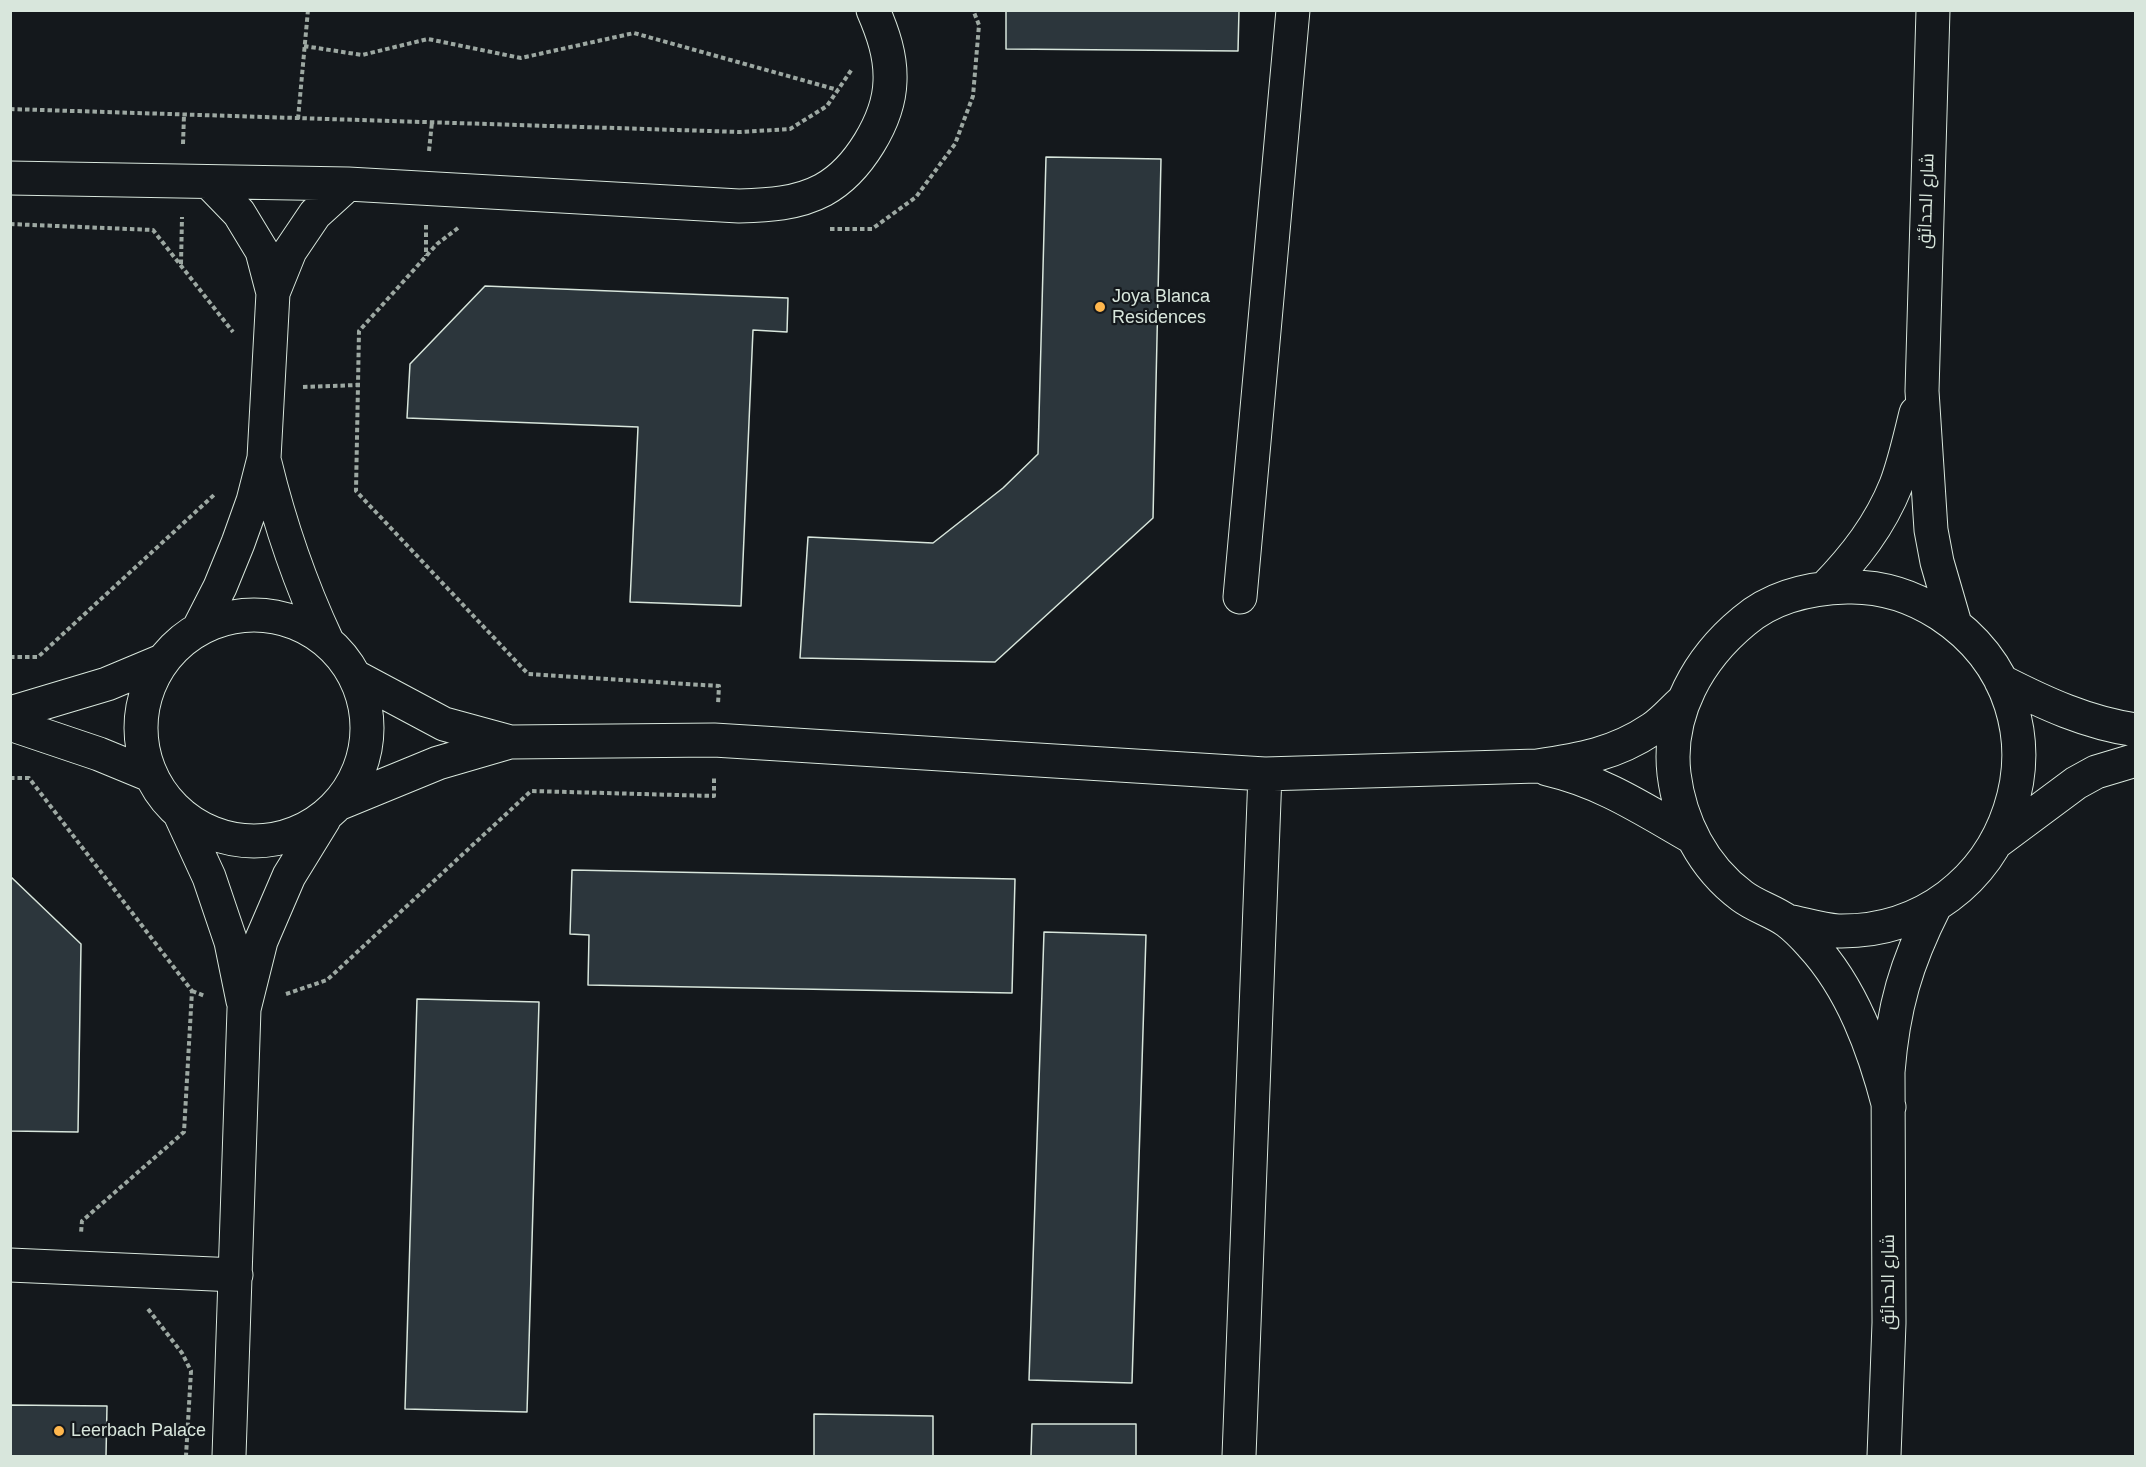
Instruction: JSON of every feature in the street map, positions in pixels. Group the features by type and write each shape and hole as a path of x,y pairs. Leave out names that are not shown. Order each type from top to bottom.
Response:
{"street":[{"path":"10,178 348,184 739,206 783,205 824,190 857,161 880,124 890,81 885,37 873,10"},
{"path":"1240,597 1293,10"},
{"name":"شارع الحدائق","path":"1922,391 1933,10"},
{"path":"198,630 220,587 238,543 253,501 264,458 273,293 262,251 239,213 208,182"},
{"path":"273,293 290,251 315,214 348,184"},
{"path":"1825,588 1867,540 1883,513 1899,474 1922,391"},
{"path":"1922,391 1931,530 1937,562 1955,624"},
{"path":"229,1456 244,1009 261,941 279,897 289,876 357,776 366,743 366,710 356,677 327,641 306,596 289,550 264,458"},
{"path":"1787,921 1837,931 1888,926 1935,906 1970,877 1997,842 2010,812 2019,757 2013,714 2001,681 1973,641 1955,624 1926,605 1894,592 1860,587 1825,588 1787,597 1752,614 1723,638 1700,668 1683,701 1675,735 1674,771 1679,805 1692,837 1714,870 1742,897 1787,921 1812,944 1833,974 1852,1005 1875,1060 1889,1107"},
{"path":"10,713 107,684 162,661 198,630 230,618 264,615 298,623 327,641"},
{"path":"162,661 148,688 141,717 142,747 150,775 163,796 180,814 213,835 252,842 291,835 332,810 438,763 510,742 714,740 1265,774 1537,766 1578,760 1620,748 1654,728 1683,701"},
{"path":"356,677 444,724 510,742"},
{"path":"2001,681 2061,710 2095,722 2136,730"},
{"path":"10,724 99,754 150,775"},
{"path":"1997,842 2076,783 2096,772 2136,760"},
{"path":"1537,766 1602,786 1692,837"},
{"path":"1239,1456 1265,774"},
{"path":"180,814 213,887 231,942 244,1009"},
{"path":"1889,1107 1891,1037 1897,1003 1906,969 1935,906"},
{"name":"شارع الحدائق","path":"1884,1456 1889,1323 1889,1107"},
{"path":"10,1265 236,1275"}],"path":[{"path":"298,119 308,10"},
{"path":"825,229 872,229 916,197 955,144 973,96 979,25 974,10"},
{"path":"304,46 362,55 428,39 521,58 634,33 838,90"},
{"path":"10,109 741,132 790,129 827,106 854,66"},
{"path":"10,224 153,230 235,334"},
{"path":"244,1009 327,980 531,791 714,796 714,740 719,686 528,674 356,491 359,331 437,244 463,224"},
{"path":"10,657 38,657 221,488"},
{"path":"10,778 29,778 192,991 184,1132 82,1221 80,1268"},
{"path":"144,1303 182,1353 191,1371 186,1456"}],"building":[{"path":"1006,10 1239,10 1238,51 1006,49"},
{"name":"Joya Blanca Residences","path":"1046,157 1161,159 1153,518 995,662 800,658 808,537 933,543 1003,488 1038,454"},
{"path":"485,286 788,298 787,332 753,330 741,606 630,602 638,427 407,418 410,364"},
{"path":"572,870 1015,879 1012,993 588,985 589,935 570,934"},
{"path":"10,876 81,944 78,1132 10,1131"},
{"path":"1044,932 1146,935 1132,1383 1029,1380"},
{"path":"417,999 539,1002 527,1412 405,1409"},
{"name":"Leerbach Palace","path":"10,1405 107,1406 106,1456 10,1456"},
{"path":"814,1414 933,1416 933,1456 814,1456"},
{"path":"1032,1424 1136,1424 1136,1456 1031,1456"}],"place":[{"name":"Joya Blanca Residences","path":"1100,307"},
{"name":"Leerbach Palace","path":"59,1431"}]}
